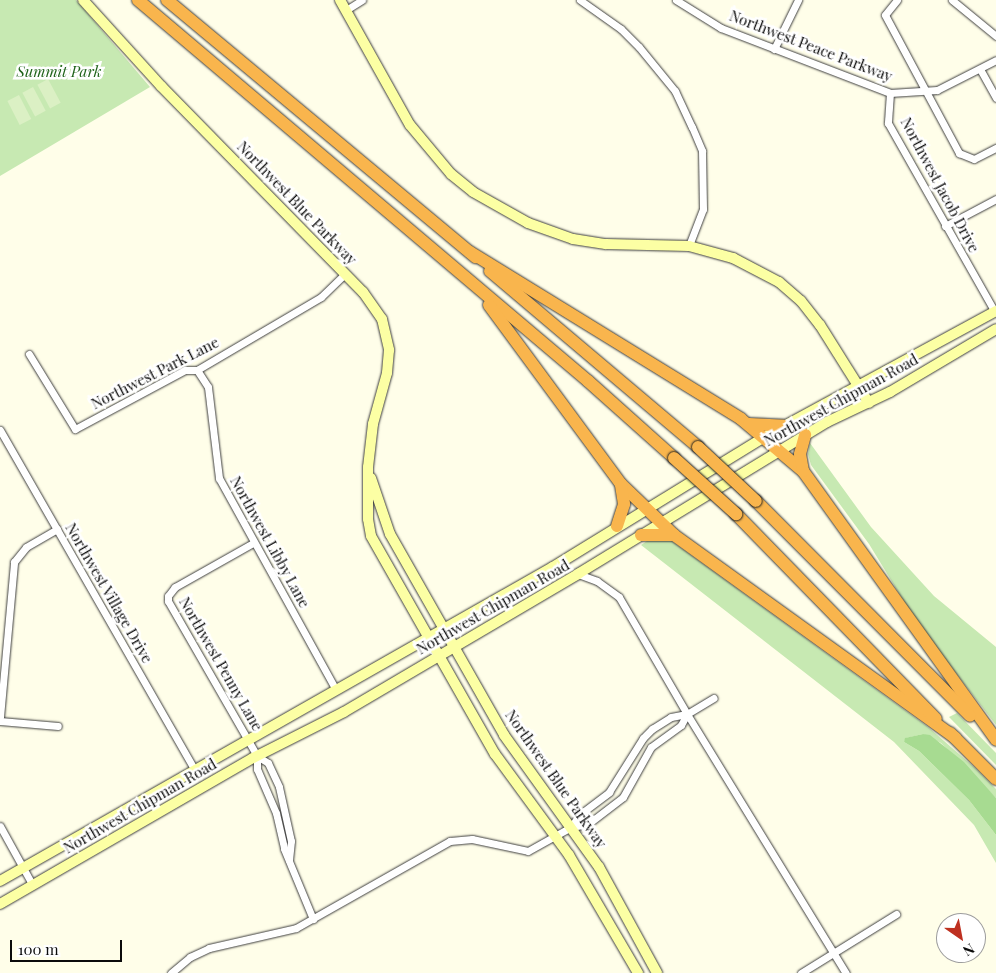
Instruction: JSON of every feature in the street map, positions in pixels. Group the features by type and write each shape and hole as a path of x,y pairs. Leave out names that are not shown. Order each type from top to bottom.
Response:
{"highway":[{"path":"138,0 472,283 736,514 996,779"},
{"path":"166,0 470,252 698,447 756,501 996,741"},
{"path":"470,252 748,424 803,471 996,741"},
{"path":"472,283 621,484 662,521 674,535 955,738"},
{"path":"748,424 784,426"},
{"path":"803,471 800,454 805,435"},
{"path":"617,526 624,504 621,484"},
{"path":"641,535 674,535"}],"street":[{"name":"Northwest Blue Parkway","path":"83,0 161,86 363,292 382,319 389,350 388,373 373,424 368,467 368,519 371,536 426,637 495,754 555,836 599,901 638,973"},
{"path":"340,0 410,125 452,174 473,192 528,223 573,239 606,244 689,246 732,258 779,282 801,301 820,325 869,403"},
{"path":"346,10 362,0"},
{"path":"580,0 621,29 639,47 675,91 692,127 702,152 703,209 689,246"},
{"name":"Northwest Peace Parkway","path":"676,0 721,28 890,93 924,93 953,84 996,60"},
{"path":"774,49 798,0"},
{"path":"897,0 885,15 923,83 924,93 963,156 974,159 996,148"},
{"path":"952,0 996,36"},
{"path":"980,70 996,98"},
{"name":"Northwest Jacob Drive","path":"890,93 888,123 995,311"},
{"path":"946,226 996,199"},
{"name":"Northwest Park Lane","path":"29,354 75,429 185,370 197,370 322,296 345,274"},
{"path":"978,340 992,323 995,311"},
{"name":"Northwest Chipman Road","path":"0,881 336,690 444,626 552,567 646,507 764,437 859,387 995,311"},
{"name":"Northwest Chipman Road","path":"0,904 257,756 344,712 578,574 805,435 869,403 996,329"},
{"name":"Northwest Libby Lane","path":"197,370 208,387 219,478 253,543 336,690"},
{"name":"Northwest Village Drive","path":"0,430 194,769"},
{"name":"Northwest Blue Parkway","path":"368,467 390,534 456,646 504,735 571,827 617,897 657,973"},
{"path":"0,717 14,562 26,547 56,529"},
{"name":"Northwest Penny Lane","path":"253,543 175,587 168,596 170,606 249,739 257,756"},
{"path":"578,574 597,581 619,597 687,714 835,952 846,973"},
{"path":"571,827 579,815 609,792 643,738 671,716 687,714 714,698"},
{"path":"171,973 190,956 209,948 288,932 450,841 472,839 528,851 571,827 588,824 613,807 623,797 651,747 681,725 687,714"},
{"path":"0,721 58,726"},
{"path":"257,756 258,769 276,813 289,862 313,919"},
{"path":"257,756 268,763 279,787 292,841 289,862"},
{"path":"0,826 32,884"},
{"path":"801,973 896,914"}],"green space":[{"name":"Summit Park","path":"0,0 76,0 150,87 0,176"},
{"path":"48,79 61,103 50,108 37,85"},
{"path":"33,87 46,111 35,116 22,93"},
{"path":"19,95 31,119 20,125 7,101"},
{"path":"810,443 871,527 934,596 996,647 996,725 916,621 869,544 811,465 808,454"},
{"path":"653,537 670,540 928,727 975,768 996,789 996,798 941,743 923,734 906,738 904,742 919,751 969,800 996,835 996,863 974,825 894,742 641,545"},
{"path":"957,713 996,753 996,765 949,717"},
{"path":"923,734 930,735 964,762 996,798 996,835 969,800 919,751 904,742 905,738"}]}
